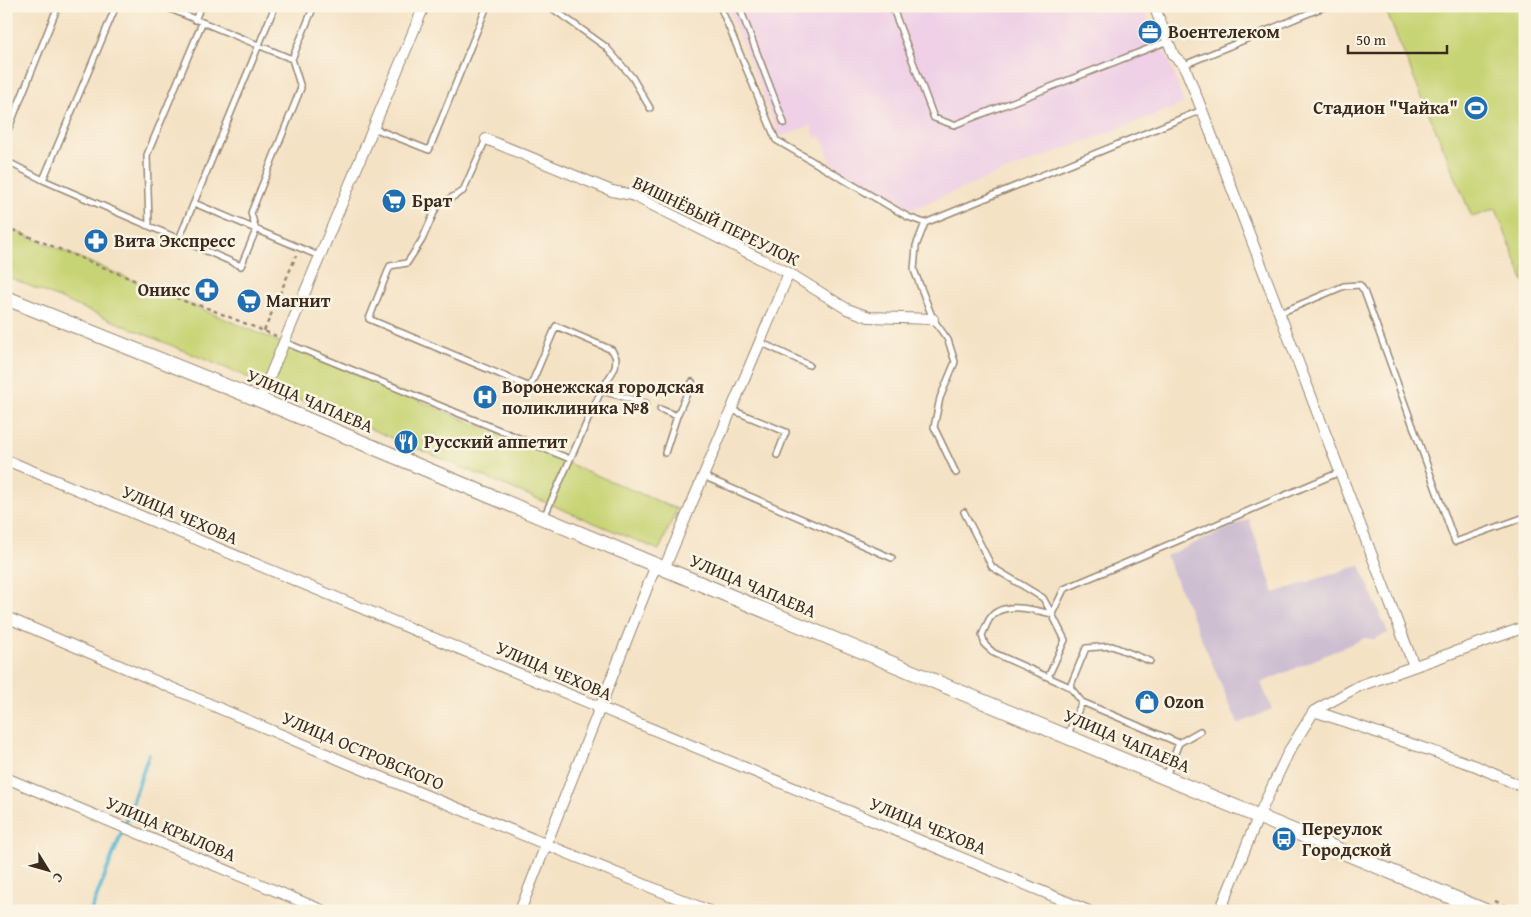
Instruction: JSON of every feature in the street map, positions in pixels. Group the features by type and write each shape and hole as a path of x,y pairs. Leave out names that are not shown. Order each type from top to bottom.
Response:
{"street":[{"path":"260,400 424,6"},
{"path":"1154,6 1174,56 1184,65 1202,110 1414,666"},
{"name":"ВИШНЁВЫЙ ПЕРЕУЛОК","path":"486,139 612,191 632,195 789,273 847,309 869,317 933,319"},
{"path":"520,911 600,708 660,567 732,410 789,273"},
{"name":"УЛИЦА ЧАПАЕВА","path":"6,298 260,400 1166,776 1258,817 1485,911"},
{"name":"УЛИЦА ЧЕХОВА","path":"6,460 1090,911"},
{"name":"УЛИЦА ОСТРОВСКОГО","path":"6,617 352,765 709,911"},
{"path":"1220,911 1258,817 1289,751 1314,711 1359,686 1525,627"},
{"path":"1314,711 1476,766 1525,788"},
{"name":"УЛИЦА КРЫЛОВА","path":"6,778 324,911"}],"lane":[{"path":"6,136 58,6"},
{"path":"43,180 116,6"},
{"path":"162,6 292,59"},
{"path":"196,20 201,6"},
{"path":"179,239 275,6"},
{"path":"7,163 241,266 256,230 251,213 301,88 292,59 314,6"},
{"path":"373,128 429,150 487,6"},
{"path":"549,6 606,47 632,77 650,108"},
{"path":"720,6 776,140 908,217 925,223 1202,110"},
{"path":"739,6 784,123"},
{"path":"892,6 934,118 954,125 1168,41"},
{"path":"1184,65 1326,6"},
{"path":"148,225 147,155 202,23"},
{"path":"486,139 463,191 437,206 422,240 406,263 390,266 369,319 530,387 556,326 612,350 616,358 615,368 601,391 544,518"},
{"path":"194,203 319,256"},
{"path":"925,223 916,246 914,270 933,319 948,340 955,362 940,398 934,426 956,473"},
{"path":"1279,313 1344,286 1360,285 1364,291 1455,542 1525,517"},
{"path":"284,341 570,459"},
{"path":"760,341 809,365"},
{"path":"664,452 692,382"},
{"path":"601,391 646,403"},
{"path":"660,409 677,416"},
{"path":"732,410 786,432 777,455"},
{"path":"1052,614 1064,589 1340,472"},
{"path":"703,476 892,558"},
{"path":"964,512 992,567 1043,598 1052,614 1064,640 1048,677"},
{"path":"1052,614 1025,608 1004,608 992,615 982,635 985,645 994,653 1070,687 1082,702 1179,744"},
{"path":"1070,687 1086,648 1112,646 1150,661"},
{"path":"1067,736 1082,702"},
{"path":"1166,776 1179,744 1200,731"}],"path":[{"path":"6,227 194,305 202,306 264,331 284,341"},
{"path":"264,331 299,248"}],"shaded area":[{"path":"727,6 1143,6 1159,52 1165,50 1184,103 912,209 832,164 821,136 815,138 811,125 780,137"},
{"path":"1249,519 1274,593 1360,565 1388,633 1374,639 1365,638 1261,683 1272,709 1238,724 1166,556"}],"green space":[{"name":"Стадион \"Чайка\"","path":"1384,6 1525,6 1525,285 1496,209 1472,217"},
{"path":"6,227 677,509 659,550 6,276"}],"waterway":[{"path":"91,911 125,824 149,754"}],"place":[{"name":"Воентелеком","path":"1150,32"},
{"name":"Стадион \"Чайка\"","path":"1476,108"},
{"name":"Брат","path":"394,201"},
{"name":"Вита Экспресс","path":"96,241"},
{"name":"Оникс","path":"207,290"},
{"name":"Магнит","path":"249,301"},
{"name":"Воронежская городская поликлиника №8","path":"485,397"},
{"name":"Русский аппетит","path":"406,442"},
{"name":"Ozon","path":"1147,702"},
{"name":"Переулок Городской","path":"1284,839"}]}
